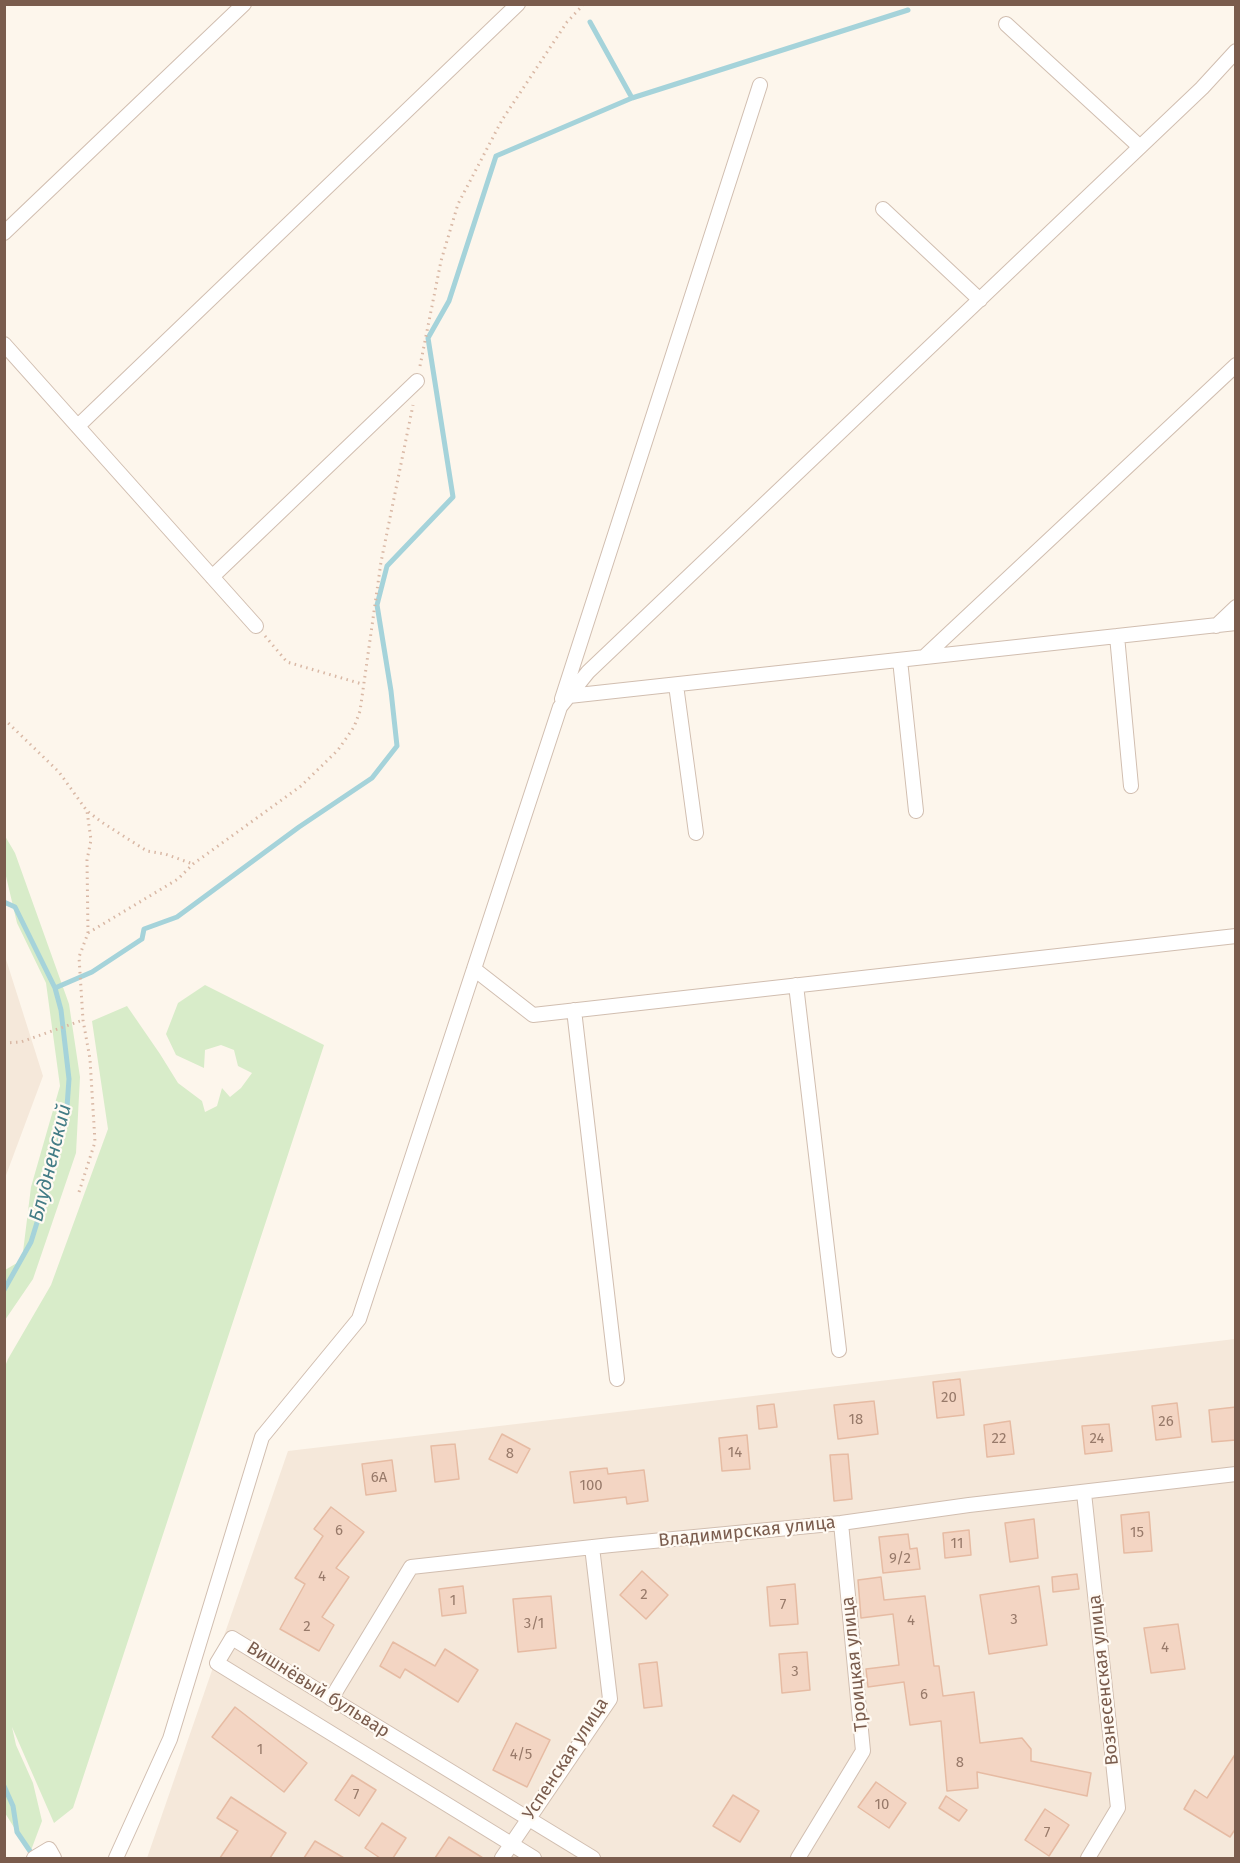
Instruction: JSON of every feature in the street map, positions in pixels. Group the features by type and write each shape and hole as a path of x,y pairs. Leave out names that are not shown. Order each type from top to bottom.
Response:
{"street":[{"path":"4,233 244,4"},
{"path":"78,426 518,4"},
{"path":"1006,24 1140,147"},
{"path":"564,702 588,672 1202,88 1236,51"},
{"path":"116,1858 170,1739 261,1437 358,1319 564,702 760,86"},
{"path":"883,209 980,300"},
{"path":"4,344 256,626"},
{"path":"924,657 1236,365"},
{"path":"212,577 417,381"},
{"path":"1216,626 1236,608"},
{"path":"564,702 676,684 1236,623"},
{"path":"1117,636 1131,786"},
{"path":"900,660 916,811"},
{"path":"676,684 696,833"},
{"path":"474,969 533,1015 1236,936"},
{"path":"796,985 839,1350"},
{"path":"574,1010 617,1379"},
{"name":"Владимирская улица","path":"331,1699 411,1567 841,1523 969,1505 1236,1474"},
{"name":"Вознесенская улица","path":"1084,1493 1118,1808 1088,1858"},
{"name":"Троицкая улица","path":"798,1858 863,1751 841,1523"},
{"name":"Успенская улица","path":"502,1858 610,1699 592,1547"},
{"name":"Вишнёвый бульвар","path":"534,1858 217,1663 232,1638 593,1858"},
{"path":"34,1858 51,1854"}],"path":[{"path":"88,933 178,879 193,864 301,786 338,750 354,727 360,711 381,562 411,423 441,261 458,204 502,120 567,22 584,4"},
{"path":"256,626 287,662 362,684"},
{"path":"4,719 59,772 87,811 147,851 165,854 193,864"},
{"path":"80,1192 95,1142 90,1059 79,957 88,933 87,869 91,840 87,811"},
{"path":"4,1042 21,1042 84,1020"}],"shaded area":[{"path":"4,953 43,1076 5,1178 4,1178"},
{"path":"1235,1339 1235,1858 147,1858 288,1451"}],"green space":[{"path":"5,836 15,853 69,1004 80,1077 76,1153 33,1279 5,1320 5,1270 22,1260 31,1187 60,1086 46,983 17,923 5,872"},
{"path":"205,985 324,1045 73,1808 54,1823 12,1727 16,1745 33,1783 42,1821 30,1853 5,1813 4,1369 51,1285 108,1129 92,1021 127,1006 178,1083 202,1101 205,1112 217,1106 222,1088 230,1097 241,1088 252,1073 238,1066 234,1050 221,1045 205,1050 204,1068 176,1055 166,1034 178,1003"}],"building":[{"path":"960,1379 964,1415 937,1418 933,1382"},
{"path":"874,1401 878,1434 838,1439 834,1405"},
{"path":"1177,1403 1181,1437 1156,1440 1152,1406"},
{"path":"774,1404 777,1427 759,1429 757,1406"},
{"path":"1236,1407 1236,1440 1212,1442 1209,1410"},
{"path":"1010,1421 1014,1454 987,1457 984,1425"},
{"path":"1109,1424 1112,1451 1085,1454 1082,1426"},
{"path":"502,1434 530,1449 517,1473 489,1459"},
{"path":"747,1435 750,1469 722,1471 719,1438"},
{"path":"455,1444 459,1479 435,1482 431,1446"},
{"path":"848,1454 852,1499 834,1501 830,1455"},
{"path":"392,1460 396,1491 366,1495 362,1464"},
{"path":"607,1468 608,1474 644,1470 648,1501 627,1504 626,1497 574,1503 570,1472"},
{"path":"331,1507 364,1532 336,1568 349,1577 322,1617 334,1625 319,1651 280,1629 305,1584 295,1578 323,1536 314,1529"},
{"path":"1149,1512 1152,1551 1124,1553 1121,1515"},
{"path":"1034,1519 1038,1558 1010,1562 1005,1523"},
{"path":"969,1530 971,1555 945,1558 943,1533"},
{"path":"908,1534 910,1549 917,1548 920,1569 883,1573 879,1537"},
{"path":"642,1571 668,1595 646,1619 620,1595"},
{"path":"1077,1574 1079,1589 1053,1592 1052,1577"},
{"path":"881,1577 884,1600 925,1596 934,1666 939,1666 943,1696 974,1692 980,1743 1022,1738 1031,1749 1031,1761 1091,1773 1087,1796 977,1772 978,1788 947,1791 941,1721 910,1725 904,1682 868,1687 866,1669 899,1665 893,1614 861,1618 858,1580"},
{"path":"795,1584 798,1624 770,1626 767,1587"},
{"path":"463,1586 466,1613 442,1616 439,1589"},
{"path":"1039,1586 1047,1645 989,1654 980,1595"},
{"path":"551,1596 556,1648 518,1652 513,1599"},
{"path":"1178,1624 1185,1669 1151,1673 1144,1628"},
{"path":"393,1642 435,1666 445,1649 478,1670 458,1702 405,1669 400,1678 380,1666"},
{"path":"807,1652 810,1690 782,1693 779,1654"},
{"path":"657,1662 662,1706 644,1708 639,1664"},
{"path":"235,1707 307,1763 284,1792 212,1737"},
{"path":"516,1723 550,1740 527,1787 493,1770"},
{"path":"1236,1753 1236,1828 1230,1837 1184,1809 1195,1790 1207,1798"},
{"path":"352,1775 376,1790 359,1816 335,1800"},
{"path":"876,1782 906,1803 889,1828 858,1807"},
{"path":"733,1795 759,1811 740,1842 713,1826"},
{"path":"946,1796 967,1810 959,1821 939,1808"},
{"path":"231,1797 286,1833 270,1858 220,1858 238,1831 217,1818"},
{"path":"1045,1809 1069,1825 1049,1856 1025,1840"},
{"path":"382,1823 406,1838 393,1858 380,1858 365,1848"},
{"path":"449,1837 483,1858 435,1858"},
{"path":"315,1841 344,1858 304,1858"}],"waterway":[{"path":"632,98 908,10"},
{"path":"55,988 92,972 142,939 144,929 177,917 299,827 372,778 397,746 377,605 387,566 453,497 428,338 449,301 496,156 632,98 590,22"},
{"name":"Блудненский","path":"4,902 15,907 55,988 61,1010 69,1079 67,1107 52,1174 31,1242 4,1290"},
{"name":"Блудненский","path":"4,1786 13,1806 17,1832 34,1857"}]}
